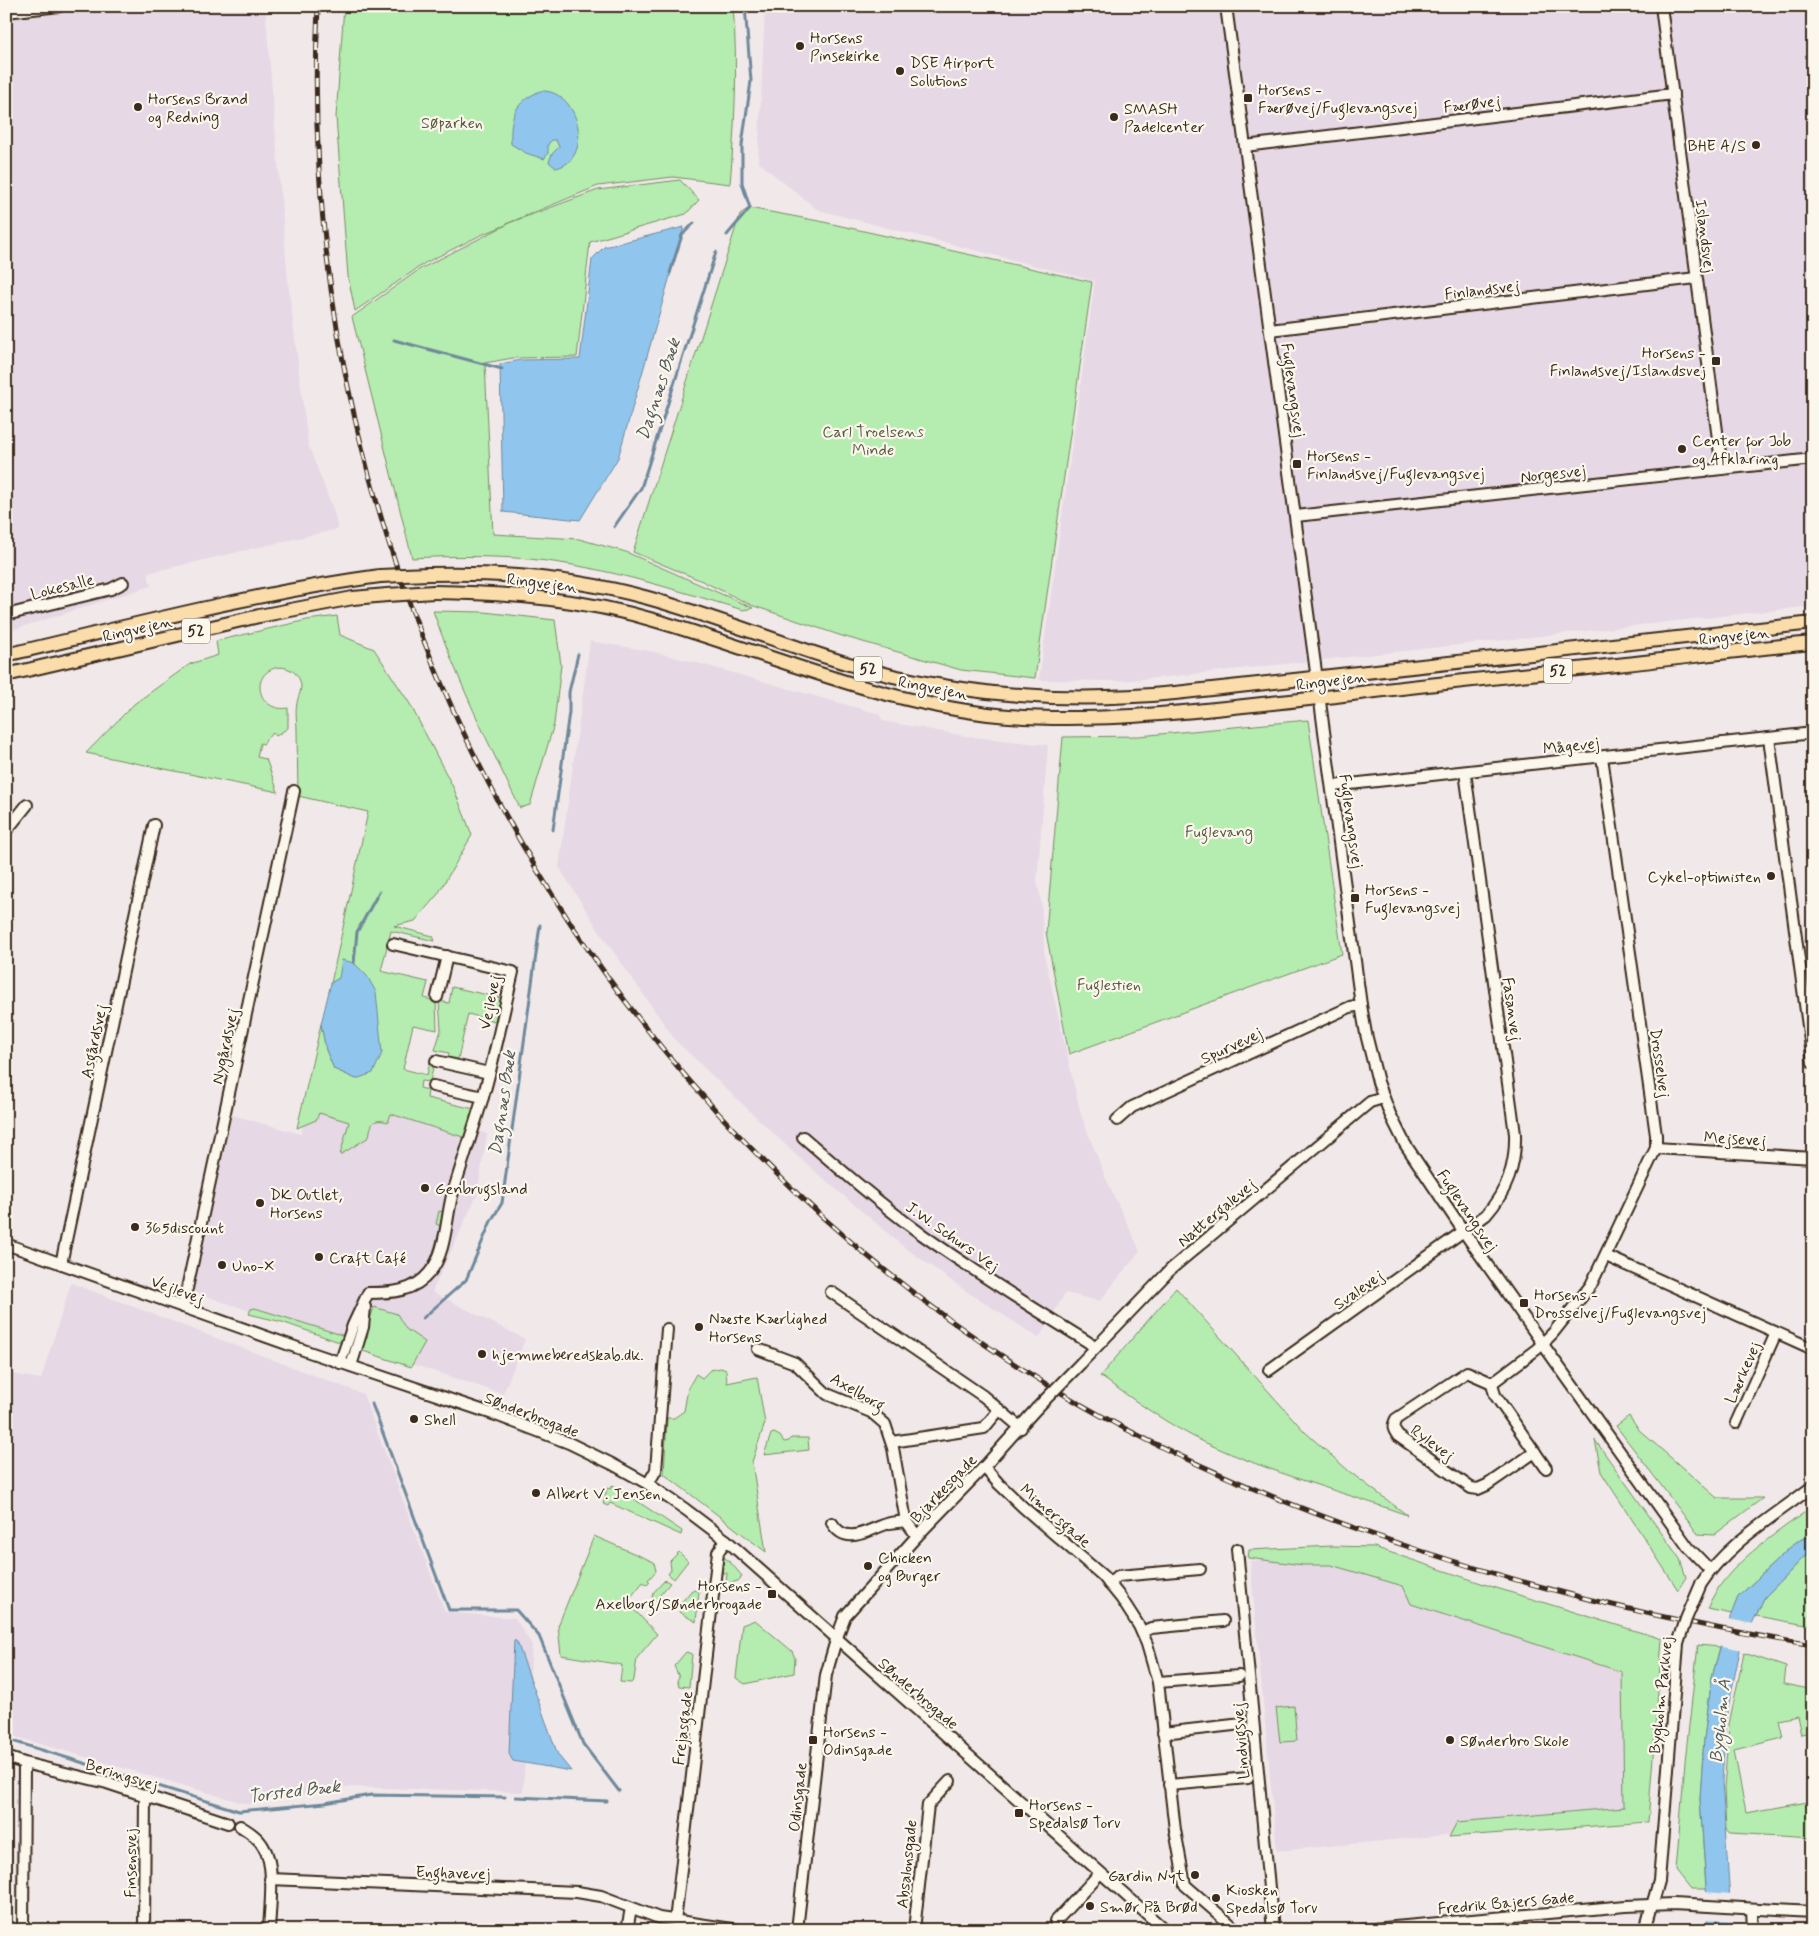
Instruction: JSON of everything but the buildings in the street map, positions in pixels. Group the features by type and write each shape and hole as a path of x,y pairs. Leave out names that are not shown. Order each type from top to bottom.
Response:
{"main road":[{"name":"Ringvejen","path":"6,655 253,597 325,584 380,576 478,573 531,577 618,591 706,615 870,670 932,684 1016,696 1090,698 1175,693 1813,623"},
{"name":"Ringvejen","path":"6,675 259,616 353,598 434,592 492,593 542,597 610,609 662,622 821,675 893,696 988,714 1030,717 1102,718 1160,714 1813,643"}],"street":[{"path":"6,12 60,6"},
{"name":"Fuglevangsvej","path":"1226,6 1361,1005 1366,1034 1383,1098 1405,1144 1464,1232 1688,1547 1710,1570"},
{"name":"Islandsvej","path":"1661,6 1722,469"},
{"name":"Færøvej","path":"1245,146 1673,94"},
{"name":"Finlandsvej","path":"1270,330 1696,278"},
{"name":"Norgesvej","path":"1296,516 1813,459"},
{"name":"Lokesalle","path":"6,615 111,590 123,583"},
{"name":"Mågevej","path":"1332,786 1813,733"},
{"path":"1769,738 1813,1063"},
{"name":"Drosselvej","path":"1602,756 1656,1148"},
{"name":"Fasanvej","path":"1464,1232 1486,1215 1501,1196 1512,1173 1515,1145 1465,772"},
{"name":"Nygårdsvej","path":"183,1307 294,791"},
{"path":"6,831 27,805"},
{"name":"Asgårdsvej","path":"61,1264 154,824"},
{"name":"Vejlevej","path":"366,1302 368,1293 390,1293 408,1289 421,1281 436,1264 449,1219 452,1198 483,1097 513,972 393,944"},
{"path":"438,997 447,956"},
{"name":"Spurvevej","path":"1117,1120 1132,1107 1350,1007 1361,1005"},
{"path":"436,1061 489,1073"},
{"path":"433,1086 483,1097"},
{"name":"Nattergalevej","path":"1081,1363 1155,1284 1370,1102 1383,1098"},
{"name":"J.W. Schurs Vej","path":"802,1137 869,1194 919,1232 978,1273 1095,1348"},
{"path":"1546,1468 1495,1395 1492,1383 1553,1333 1585,1294 1606,1256 1656,1148"},
{"name":"Mejsevej","path":"1656,1148 1813,1158"},
{"name":"Svalevej","path":"1269,1370 1464,1232"},
{"name":"Vejlevej","path":"6,1244 400,1384"},
{"name":"Lærkevej","path":"1606,1256 1813,1349"},
{"path":"831,1292 984,1396 1021,1428"},
{"path":"340,1363 353,1325 366,1302"},
{"path":"351,1366 363,1327 366,1302"},
{"path":"648,1484 656,1470 667,1329"},
{"name":"Lærkevej","path":"1736,1423 1776,1333"},
{"name":"Axelborg","path":"758,1349 795,1363 827,1394 871,1412 885,1424 892,1442 906,1521 917,1536"},
{"name":"Bjarkesgade","path":"836,1640 846,1616 917,1536 1081,1363"},
{"name":"Rylevej","path":"1492,1383 1467,1372 1396,1419 1393,1430 1398,1436 1471,1488 1478,1489 1487,1485 1535,1452"},
{"name":"Sønderbrogade","path":"400,1384 496,1415 569,1443 648,1484 685,1508 726,1540 836,1640 1165,1930"},
{"path":"892,1442 984,1428 999,1410"},
{"name":"Mimersgade","path":"984,1467 1011,1496 1103,1576 1121,1598 1142,1632 1154,1663 1158,1682 1169,1785 1177,1845 1185,1885 1236,1930"},
{"name":"Bygholm Parkvej","path":"1645,1930 1659,1881 1678,1644 1686,1618 1701,1584 1725,1553 1813,1486"},
{"path":"832,1522 835,1528 856,1535 864,1534 890,1523 906,1521"},
{"name":"Frejasgade","path":"675,1921 718,1552 726,1540"},
{"name":"Lindvigsvej","path":"1237,1549 1273,1930"},
{"path":"1109,1584 1118,1576 1200,1569"},
{"path":"1142,1632 1151,1628 1223,1621"},
{"name":"Odinsgade","path":"797,1930 826,1675 836,1640"},
{"path":"1158,1682 1239,1676"},
{"path":"1163,1733 1242,1724"},
{"name":"Beringsvej","path":"6,1757 24,1764 106,1783 228,1823"},
{"path":"23,1930 24,1764"},
{"path":"1169,1785 1248,1778"},
{"name":"Absalonsgade","path":"914,1930 928,1805 950,1780"},
{"name":"Finsensvej","path":"144,1930 145,1796"},
{"path":"240,1826 263,1845 268,1857 270,1879 269,1930"},
{"path":"1055,1930 1056,1921 1100,1872"},
{"name":"Enghavevej","path":"270,1879 577,1892 601,1896 659,1918 739,1930"},
{"name":"Fredrik Bajers Gade","path":"1362,1930 1653,1905 1813,1912"},
{"path":"626,1930 631,1908"},
{"path":"1752,1910 1753,1930"}],"shaded area":[{"path":"6,6 265,6 288,282 308,444 334,512 338,529 148,573 151,586 6,632"},
{"path":"765,6 1813,6 1813,606 1167,677 1119,681 1039,680 1095,281 818,210 758,162"},
{"path":"590,641 650,651 694,662 879,714 883,721 965,736 1048,745 1037,882 1041,901 1045,958 1081,1115 1106,1179 1140,1251 1100,1301 1065,1293 1039,1338 966,1291 904,1247 797,1156 676,1041 599,931 559,867"},
{"path":"315,1076 487,1134 477,1195 432,1292 525,1339 503,1394 193,1292 232,1115 301,1134"},
{"path":"71,1283 363,1394 445,1612 515,1618 532,1645 523,1792 345,1787 247,1804 6,1734 6,1373 41,1379"},
{"name":"Sønderbro Skole","path":"1334,1558 1635,1664 1633,1817 1277,1851 1250,1561"}],"green space":[{"name":"Søparken","path":"344,6 733,6 735,95 730,184 673,177 598,186 506,224 598,190 680,180 699,200 686,214 590,242 577,357 513,358 485,363 493,534 579,539 626,552 753,608 743,610 631,578 574,565 516,558 412,558 352,317 420,269 506,225 481,235 425,263 355,311 348,276 336,117"},
{"name":"Carl Troelsens Minde","path":"749,208 819,221 1092,282 1035,678 961,670 842,636 751,605 702,581 633,552 740,214"},
{"path":"433,611 484,612 555,620 561,665 554,724 530,805 520,808 463,686"},
{"path":"337,616 340,635 374,649 410,704 454,789 472,835 438,894 415,921 394,926 433,936 435,941 391,931 381,971 428,982 424,998 436,1001 437,1030 413,1025 403,1069 427,1075 430,1062 434,1063 430,1082 421,1081 420,1088 428,1090 427,1098 474,1109 466,1138 391,1114 388,1122 376,1121 372,1125 369,1137 340,1155 349,1122 319,1113 316,1120 297,1128 321,1024 326,1050 334,1069 357,1079 339,978 331,983 368,812 298,796 296,709 301,687 298,677 287,668 279,667 267,672 262,678 260,685 264,700 270,705 278,708 288,708 288,728 276,736 273,733 266,739 264,744 260,743 257,757 266,759 278,792 86,753 134,704 190,664 218,655 216,641 307,620"},
{"name":"Fuglevang","path":"1308,720 1342,954 1069,1054 1046,932 1063,737 1139,736"},
{"path":"452,987 501,998 495,1021 468,1014 458,1059 448,1057 449,1053 435,1050 441,1030 439,1001 449,1003"},
{"path":"446,1201 445,1218 429,1266 441,1226 436,1224 439,1211 443,1212"},
{"path":"1176,1288 1305,1432 1350,1472 1407,1515 1280,1473 1206,1443 1138,1403 1100,1376"},
{"path":"374,1307 397,1314 406,1329 425,1342 411,1367 360,1350"},
{"path":"255,1308 345,1336 342,1343 282,1322 249,1314 251,1309"},
{"path":"721,1368 726,1370 727,1383 757,1377 765,1423 752,1462 766,1552 664,1474 667,1418 674,1418 684,1411 688,1388 696,1374 702,1378 710,1370"},
{"path":"1629,1416 1638,1429 1717,1498 1763,1498 1714,1535 1698,1534 1616,1426"},
{"path":"774,1433 780,1436 784,1442 789,1441 791,1438 808,1438 809,1450 764,1455 771,1434"},
{"path":"1595,1440 1680,1559 1686,1577 1678,1590 1601,1472"},
{"path":"613,1485 682,1531 681,1535 610,1503 608,1506 603,1504 607,1488 610,1489"},
{"path":"1813,1506 1813,1535 1796,1542 1738,1597 1732,1614 1707,1609 1715,1593 1738,1564 1752,1551"},
{"path":"594,1536 654,1562 656,1571 648,1580 650,1582 647,1585 643,1582 627,1602 657,1634 637,1658 634,1680 631,1683 620,1682 622,1665 561,1655 558,1626"},
{"path":"1333,1546 1374,1547 1490,1586 1662,1639 1648,1822 1449,1837 1457,1822 1624,1807 1622,1672 1411,1604 1403,1586 1331,1565 1303,1565 1248,1558 1249,1550"},
{"path":"679,1552 688,1561 674,1579 668,1574 671,1570 670,1561"},
{"path":"1813,1552 1813,1623 1806,1625 1756,1616 1764,1598 1804,1557"},
{"path":"724,1557 742,1576 740,1580 726,1585 727,1573 722,1573"},
{"path":"665,1580 670,1583 655,1601 652,1597 653,1593"},
{"path":"692,1590 699,1591 696,1622 679,1612 682,1607 679,1605"},
{"path":"755,1620 792,1651 795,1658 794,1673 745,1684 736,1678 742,1625"},
{"path":"1698,1645 1720,1647 1712,1677 1704,1739 1700,1798 1706,1889 1691,1889 1676,1870 1685,1761"},
{"path":"686,1652 692,1654 689,1687 679,1686 677,1680 679,1677 674,1666"},
{"path":"1744,1653 1786,1667 1784,1684 1809,1689 1813,1692 1813,1732 1801,1734 1797,1716 1779,1720 1783,1738 1734,1750 1746,1813 1813,1801 1813,1838 1730,1833 1726,1830 1724,1788 1729,1724"},
{"path":"1294,1706 1297,1741 1280,1742 1276,1708"}],"water":[{"path":"540,91 554,93 565,101 573,112 578,125 579,139 576,152 568,162 556,168 549,162 552,154 559,147 556,140 552,140 548,144 548,153 544,159 526,153 511,144 511,126 515,111 524,100"},
{"path":"684,227 618,458 580,520 503,512 500,364 521,360 580,359 592,259 604,247"},
{"path":"342,960 354,963 367,976 376,992 382,1053 373,1073 356,1079 334,1069 326,1050 321,1024 331,983 339,978"},
{"name":"Bygholm Å","path":"1813,1535 1813,1552 1804,1557 1764,1598 1740,1650 1726,1718 1722,1781 1732,1930 1709,1930 1700,1798 1704,1739 1712,1677 1725,1630 1738,1597 1796,1542"},
{"path":"514,1640 517,1642 558,1755 571,1771 513,1761 509,1754"}],"pier":[{"path":"1727,1619 1755,1624 1743,1650 1718,1645"},
{"path":"1705,1892 1732,1894 1734,1922 1706,1920"}],"waterway":[{"name":"Dagnæs Bæk","path":"727,235 750,208 742,183 742,145 751,81 745,6"},
{"path":"670,273 682,235 694,223"},
{"name":"Dagnæs Bæk","path":"614,527 641,488 716,252"},
{"path":"394,340 502,369"},
{"name":"Dagnæs Bæk","path":"553,830 569,712 569,692 578,654"},
{"path":"354,963 357,932 379,892"},
{"name":"Dagnæs Bæk","path":"423,1318 466,1280 491,1221 502,1203 540,925"},
{"path":"372,1404 449,1610 516,1610 539,1636 583,1744 619,1791"},
{"name":"Torsted Bæk","path":"6,1739 239,1811 325,1803 371,1795 505,1797"},
{"name":"Torsted Bæk","path":"516,1797 607,1801"}],"railway":[{"path":"318,6 323,217 356,424 417,623 504,811 615,987 749,1146 904,1286 1080,1404 1203,1467 1288,1503 1374,1535 1515,1580 1663,1617 1813,1645"}],"place":[{"name":"Horsens Pinsekirke","path":"800,46"},
{"name":"DSE Airport Solutions","path":"900,71"},
{"name":"Horsens - Færøvej/Fuglevangsvej","path":"1248,98"},
{"name":"Horsens Brand og Redning","path":"138,107"},
{"name":"SMASH Padelcenter","path":"1114,117"},
{"name":"BHE A/S","path":"1756,145"},
{"name":"Horsens - Finlandsvej/Islandsvej","path":"1716,361"},
{"name":"Center for Job og Afklaring","path":"1682,449"},
{"name":"Horsens - Finlandsvej/Fuglevangsvej","path":"1297,464"},
{"name":"Cykel-optimisten","path":"1771,876"},
{"name":"Horsens - Fuglevangsvej","path":"1355,898"},
{"name":"Genbrugsland","path":"425,1188"},
{"name":"DK Outlet, Horsens","path":"260,1203"},
{"name":"365discount","path":"135,1227"},
{"name":"Craft Café","path":"319,1257"},
{"name":"Uno-X","path":"222,1265"},
{"name":"Horsens - Drosselvej/Fuglevangsvej","path":"1524,1303"},
{"name":"Næste Kærlighed Horsens","path":"699,1327"},
{"name":"hjemmeberedskab.dk.","path":"482,1354"},
{"name":"Shell","path":"414,1419"},
{"name":"Albert V. Jensen","path":"536,1493"},
{"name":"Chicken og Burger","path":"868,1566"},
{"name":"Horsens - Axelborg/Sønderbrogade","path":"772,1594"},
{"name":"Horsens - Odinsgade","path":"813,1740"},
{"name":"Sønderbro Skole","path":"1450,1740"},
{"name":"Horsens - Spedalsø Torv","path":"1019,1813"},
{"name":"Gardin Nyt","path":"1195,1875"},
{"name":"Kiosken Spedalsø Torv","path":"1216,1898"},
{"name":"Smør På Brød","path":"1090,1906"}],"park label":[{"name":"Fuglestien","path":"1109,984"}]}
